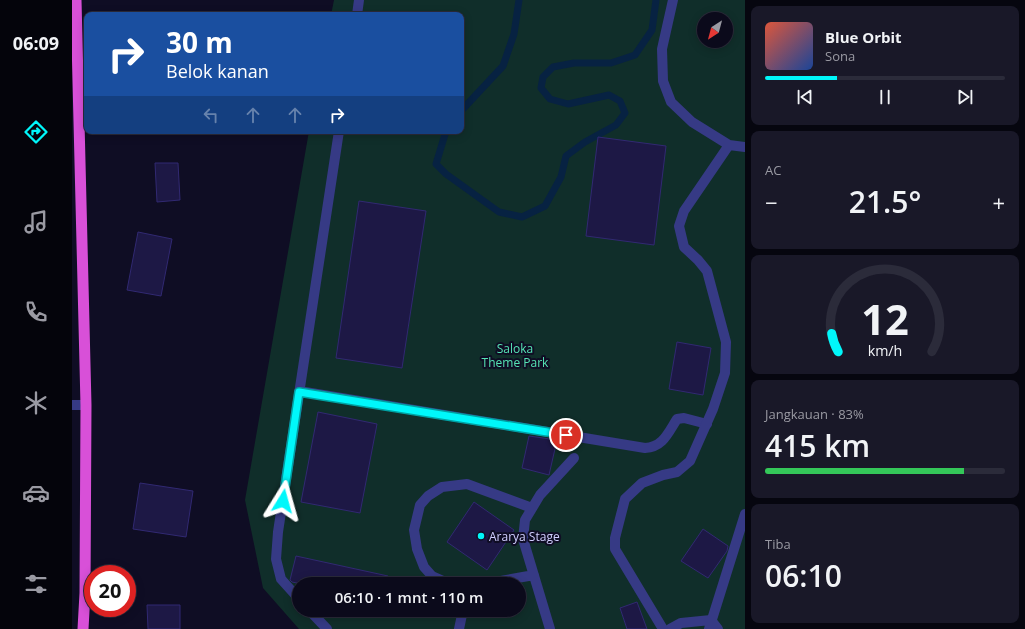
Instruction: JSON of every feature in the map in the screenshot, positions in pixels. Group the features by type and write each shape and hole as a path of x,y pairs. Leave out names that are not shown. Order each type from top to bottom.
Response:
{"highway":[{"path":"76,0 74,28 86,405 85,593 83,629"}],"street":[{"path":"357,12 359,0"},
{"path":"674,0 662,49 663,81 671,102 692,122 729,145 745,147"},
{"path":"292,591 281,579 276,560 278,532 339,134"},
{"path":"663,629 615,549 615,538 625,499 642,483 662,475 677,472 690,461 713,409 725,373 726,342 707,270 684,247 680,226 684,211 729,145"},
{"path":"299,392 645,448 653,448 661,443 677,419 684,418 707,424"},
{"path":"72,405 86,405"},
{"path":"550,629 523,539 525,520 540,495 574,458"},
{"path":"434,577 424,567 417,549 414,530 420,505 428,496 442,487 467,484 532,508"},
{"path":"710,625 745,514"},
{"path":"526,577 534,576"},
{"path":"316,617 327,629"},
{"path":"459,629 462,617"},
{"path":"670,629 681,623 710,625 718,629"}],"green space":[{"name":"Saloka Theme Park","path":"334,0 745,0 745,629 299,629 263,588 245,500 308,134 464,134 464,12 332,12"}],"building":[{"path":"598,137 666,146 654,245 586,236"},
{"path":"155,163 178,163 180,200 157,202"},
{"path":"359,201 426,211 402,368 336,358"},
{"path":"138,232 172,239 161,296 127,290"},
{"path":"677,342 711,348 703,395 669,389"},
{"path":"318,412 377,424 360,513 301,502"},
{"path":"529,436 557,440 549,475 522,468"},
{"path":"140,483 193,491 186,537 133,529"},
{"name":"Ararya Stage","path":"474,502 514,530 487,570 447,542"},
{"path":"703,529 728,546 727,551 708,578 681,561"},
{"path":"296,556 388,576 292,577 292,582 290,580"},
{"path":"637,602 647,629 627,629 620,608"},
{"path":"147,605 180,605 180,629 148,629"}],"waterway":[{"path":"464,108 503,66 514,34 519,0"},
{"path":"445,134 436,164 446,174 499,212 522,217 545,206 561,177 566,156 585,142 616,125 625,113 620,101 609,95 568,104 550,99 541,88 543,77 553,67 574,63 611,63 635,55 652,30 656,0"}],"place":[{"name":"Ararya Stage","path":"481,536"}],"route":[{"path":"283,501 299,392 566,435"}]}
